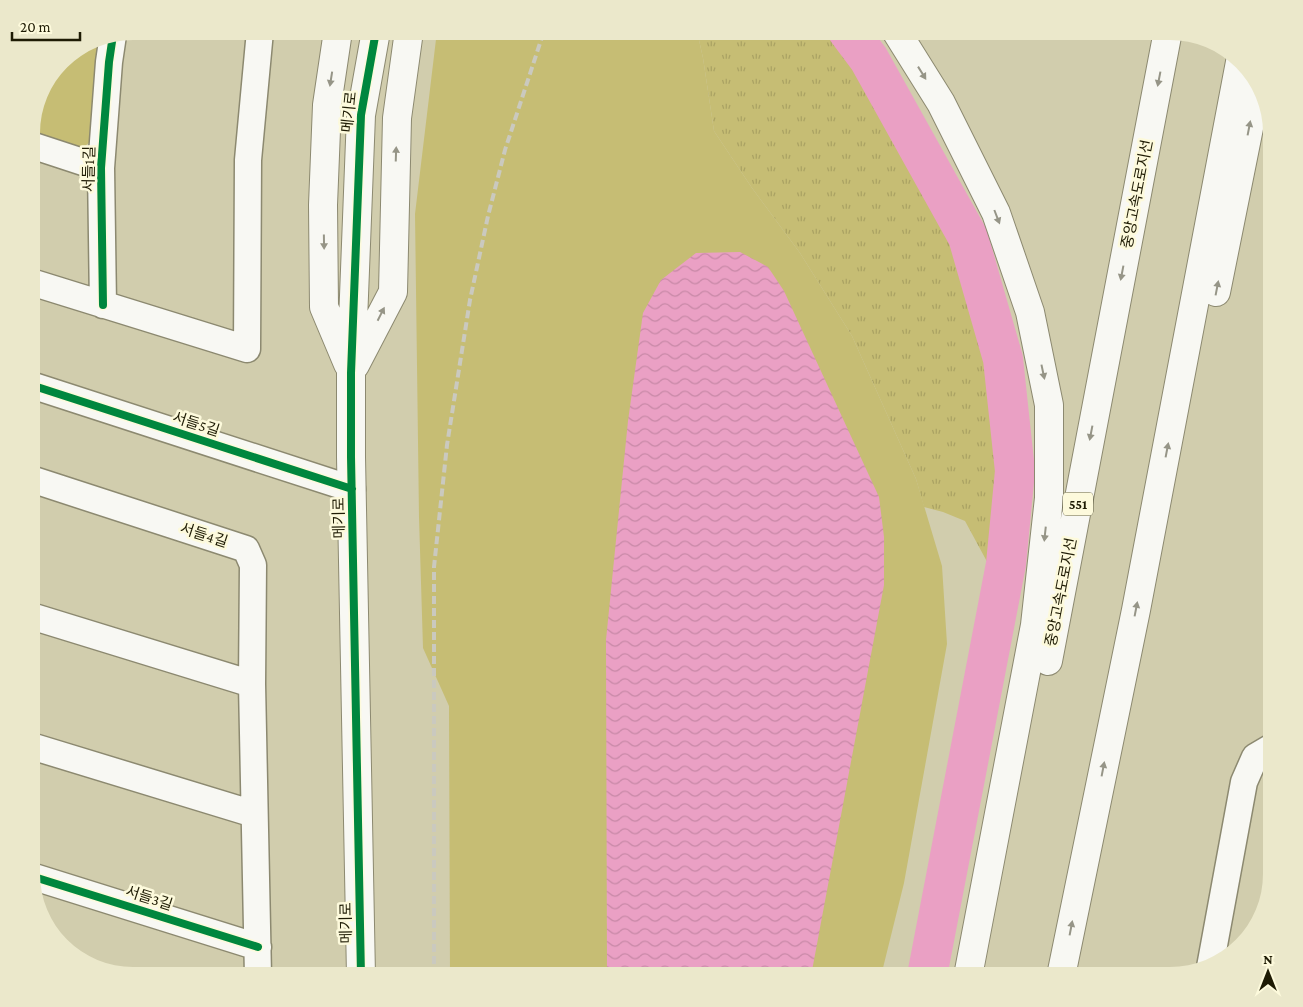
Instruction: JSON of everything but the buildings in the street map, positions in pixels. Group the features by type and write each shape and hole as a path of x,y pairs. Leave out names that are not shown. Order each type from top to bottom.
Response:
{"main road":[{"path":"337,40 327,105 324,205 324,307 351,373"},
{"name":"메기로","path":"361,967 351,373 361,115 374,40"},
{"path":"351,373 392,292 397,118 408,40"},
{"path":"902,40 941,103 996,213 1030,312 1049,405 1049,498 1035,625 970,967"},
{"name":"중앙고속도로지선","path":"989,967 1166,40"},
{"path":"1063,967 1136,610 1239,70"},
{"path":"1180,380 1208,335 1255,96"}],"street":[{"path":"40,285 247,349 248,160 259,40"},
{"name":"서들1길","path":"103,305 101,168 112,43"},
{"name":"서들1길","path":"40,147 101,168"},
{"name":"서들5길","path":"40,388 352,489"},
{"name":"서들4길","path":"40,482 246,549 253,565 252,684 258,967"},
{"path":"40,618 252,684"},
{"path":"40,748 254,814"},
{"path":"1212,957 1244,782 1255,757 1263,752"},
{"name":"서들3길","path":"40,879 258,947"}],"green space":[{"path":"436,40 699,40 714,131 752,188 800,253 852,336 916,479 942,566 947,644 904,883 883,967 450,967 449,706 423,648 419,517 415,214"},
{"path":"699,40 839,40 871,89 906,160 964,266 992,376 1004,461 991,569 965,521 924,507 916,479 852,336 800,253 752,188 714,131"},
{"path":"100,46 95,138 80,150 40,137 43,109 52,86 67,67 86,52"}],"water":[{"path":"740,252 768,267 784,291 879,497 884,537 884,585 813,967 607,967 606,640 628,421 643,313 661,280 696,253"}],"waterway":[{"path":"855,40 869,59 968,237 1003,359 1015,471 1006,564 929,967"}],"railway":[{"path":"434,967 434,567 447,445 470,300 488,216 505,150 541,40"}],"cycle path":[{"path":"361,967 351,373 361,115 374,40"},
{"path":"103,305 101,168 112,43"},
{"path":"40,388 352,489"},
{"path":"40,879 258,947"}]}
